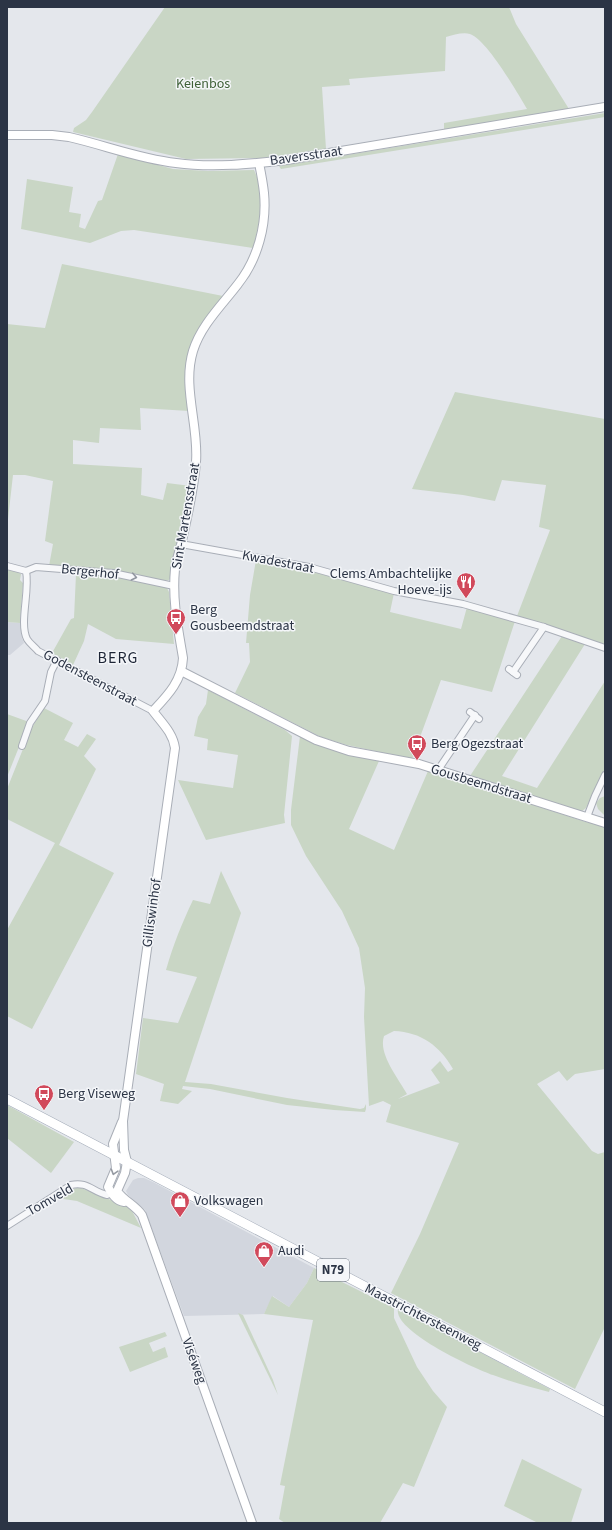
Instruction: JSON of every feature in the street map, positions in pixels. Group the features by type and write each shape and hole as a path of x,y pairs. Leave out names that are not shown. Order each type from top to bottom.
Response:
{"main road":[{"name":"Maastrichtersteenweg","path":"7,1099 605,1412"}],"street":[{"name":"Baversstraat","path":"7,135 52,135 69,137 160,160 182,164 204,165 259,163 295,159 605,107"},
{"name":"Sint-Martensstraat","path":"152,711 172,689 181,671 183,658 174,602 174,586 175,567 193,486 196,462 197,440 190,375 191,358 202,331 248,270 257,250 264,215 264,193 259,163"},
{"name":"Kwadestraat","path":"181,544 309,567 394,591 463,604 544,627 605,648"},
{"name":"Bergerhof","path":"7,566 26,571 36,568 113,573 174,586"},
{"name":"Godensteenstraat","path":"26,571 28,584 24,624 28,640 38,651 152,711"},
{"path":"513,672 544,627"},
{"path":"22,746 30,723 45,701 49,678 56,660"},
{"name":"Gousbeemdstraat","path":"181,671 316,740 349,751 419,764 605,823"},
{"name":"Gilliswinhof","path":"112,1191 125,1173 127,1162 124,1150 123,1121 175,748 172,736 165,725 152,711"},
{"path":"438,770 475,715"},
{"path":"587,817 605,775"},
{"name":"Gilliswinhof","path":"112,1191 116,1168 113,1144 123,1121"},
{"name":"Tomveld","path":"7,1226 71,1185 83,1184 96,1190 112,1191"},
{"name":"Viséweg","path":"112,1191 120,1201 130,1203 135,1206 142,1215 252,1523"}],"shaded area":[{"path":"7,622 20,623 24,643 10,655 7,655"},
{"path":"144,1178 153,1182 314,1268 307,1283 289,1307 273,1296 264,1314 184,1316 145,1210 128,1195 126,1191 133,1180"}],"green space":[{"name":"Keienbos","path":"165,7 509,7 516,24 569,109 444,130 444,123 527,109 501,67 485,46 477,38 470,34 464,33 446,37 445,71 349,79 350,85 322,87 326,149 262,158 186,159 73,132 74,128 86,120 92,112"},
{"path":"605,113 605,117 281,169 279,166"},
{"path":"118,154 173,169 208,171 254,170 260,189 261,209 253,248 134,230 121,231 90,243 21,229 27,179 73,187 69,212 81,214 79,227 85,229 98,201 102,200"},
{"path":"62,264 223,296 199,330 189,352 186,366 186,381 189,411 140,408 141,430 100,428 99,443 73,440 73,464 142,468 141,495 163,500 167,483 191,486 171,577 169,580 163,581 114,571 49,566 53,544 45,541 53,481 25,475 13,475 7,528 7,324 45,328"},
{"path":"455,392 605,419 605,645 517,616 550,530 539,527 546,485 502,480 495,501 463,495 412,489"},
{"path":"256,560 306,570 394,593 390,612 461,629 467,607 515,621 492,692 441,680 412,759 347,745 321,737 235,693 250,662 249,643 246,643 250,595"},
{"path":"7,569 21,574 20,580 23,583 20,623 7,622"},
{"path":"76,574 122,578 167,588 169,592 174,644 116,639 88,624 84,641 73,665 52,653 71,619 74,618"},
{"path":"562,636 585,644 502,776 537,788 605,681 605,770 586,808 581,812 470,776"},
{"path":"208,690 285,730 292,736 284,815 285,823 206,840 178,780 233,788 238,755 207,750 208,739 194,736 198,717 206,704"},
{"path":"44,708 73,723 64,740 78,747 87,734 96,739 84,756 96,769 59,845 114,873 32,1029 7,1016 7,930 55,843 7,819 7,789 31,729"},
{"path":"7,714 29,722 7,777"},
{"path":"300,736 329,749 379,761 349,829 394,850 428,771 586,822 605,826 605,1069 575,1074 567,1081 559,1071 537,1084 592,1151 598,1154 605,1152 605,1327 575,1389 391,1293 420,1234 459,1143 386,1122 391,1105 383,1101 369,1106 364,1017 365,988 359,948 342,911 306,856 291,825 291,810","holes":["394,1031 421,1037 436,1047 453,1069 448,1072 440,1061 431,1070 440,1083 398,1099 407,1094 386,1058 383,1043 384,1036"]},
{"path":"605,796 605,816 598,809 596,803 600,798"},
{"path":"221,871 241,913 185,1082 211,1084 287,1098 360,1109 364,1108 366,1104 365,1112 287,1105 210,1089 183,1086 182,1089 192,1091 178,1104 160,1101 164,1084 136,1074 143,1018 178,1023 197,977 166,970 178,934 193,900 210,904"},
{"path":"7,1105 74,1142 51,1173 7,1138"},
{"path":"76,1188 81,1188 126,1206 132,1211 141,1228 77,1201 57,1198"},
{"path":"314,1268 394,1308 394,1318 417,1367 433,1391 447,1407 414,1487 403,1483 380,1523 285,1523 279,1519 285,1486 280,1485 313,1320 264,1314 272,1296 289,1307 307,1283"},
{"path":"398,1309 550,1389 549,1392 500,1378 437,1348 408,1328 400,1318"},
{"path":"238,1313 243,1315 273,1380 278,1395"},
{"path":"165,1332 167,1336 149,1343 153,1352 165,1347 168,1357 130,1372 119,1347"},
{"path":"522,1459 582,1489 571,1523 538,1523 504,1506"}],"place":[{"name":"Clems Ambachtelijke Hoeve-ijs","path":"466,599"},
{"name":"Berg Gousbeemdstraat","path":"176,635"},
{"name":"Berg Ogezstraat","path":"417,761"},
{"name":"Berg Viseweg","path":"44,1111"},
{"name":"Volkswagen","path":"180,1218"},
{"name":"Audi","path":"264,1268"}],"district":[{"name":"BERG","path":"118,658"}]}
